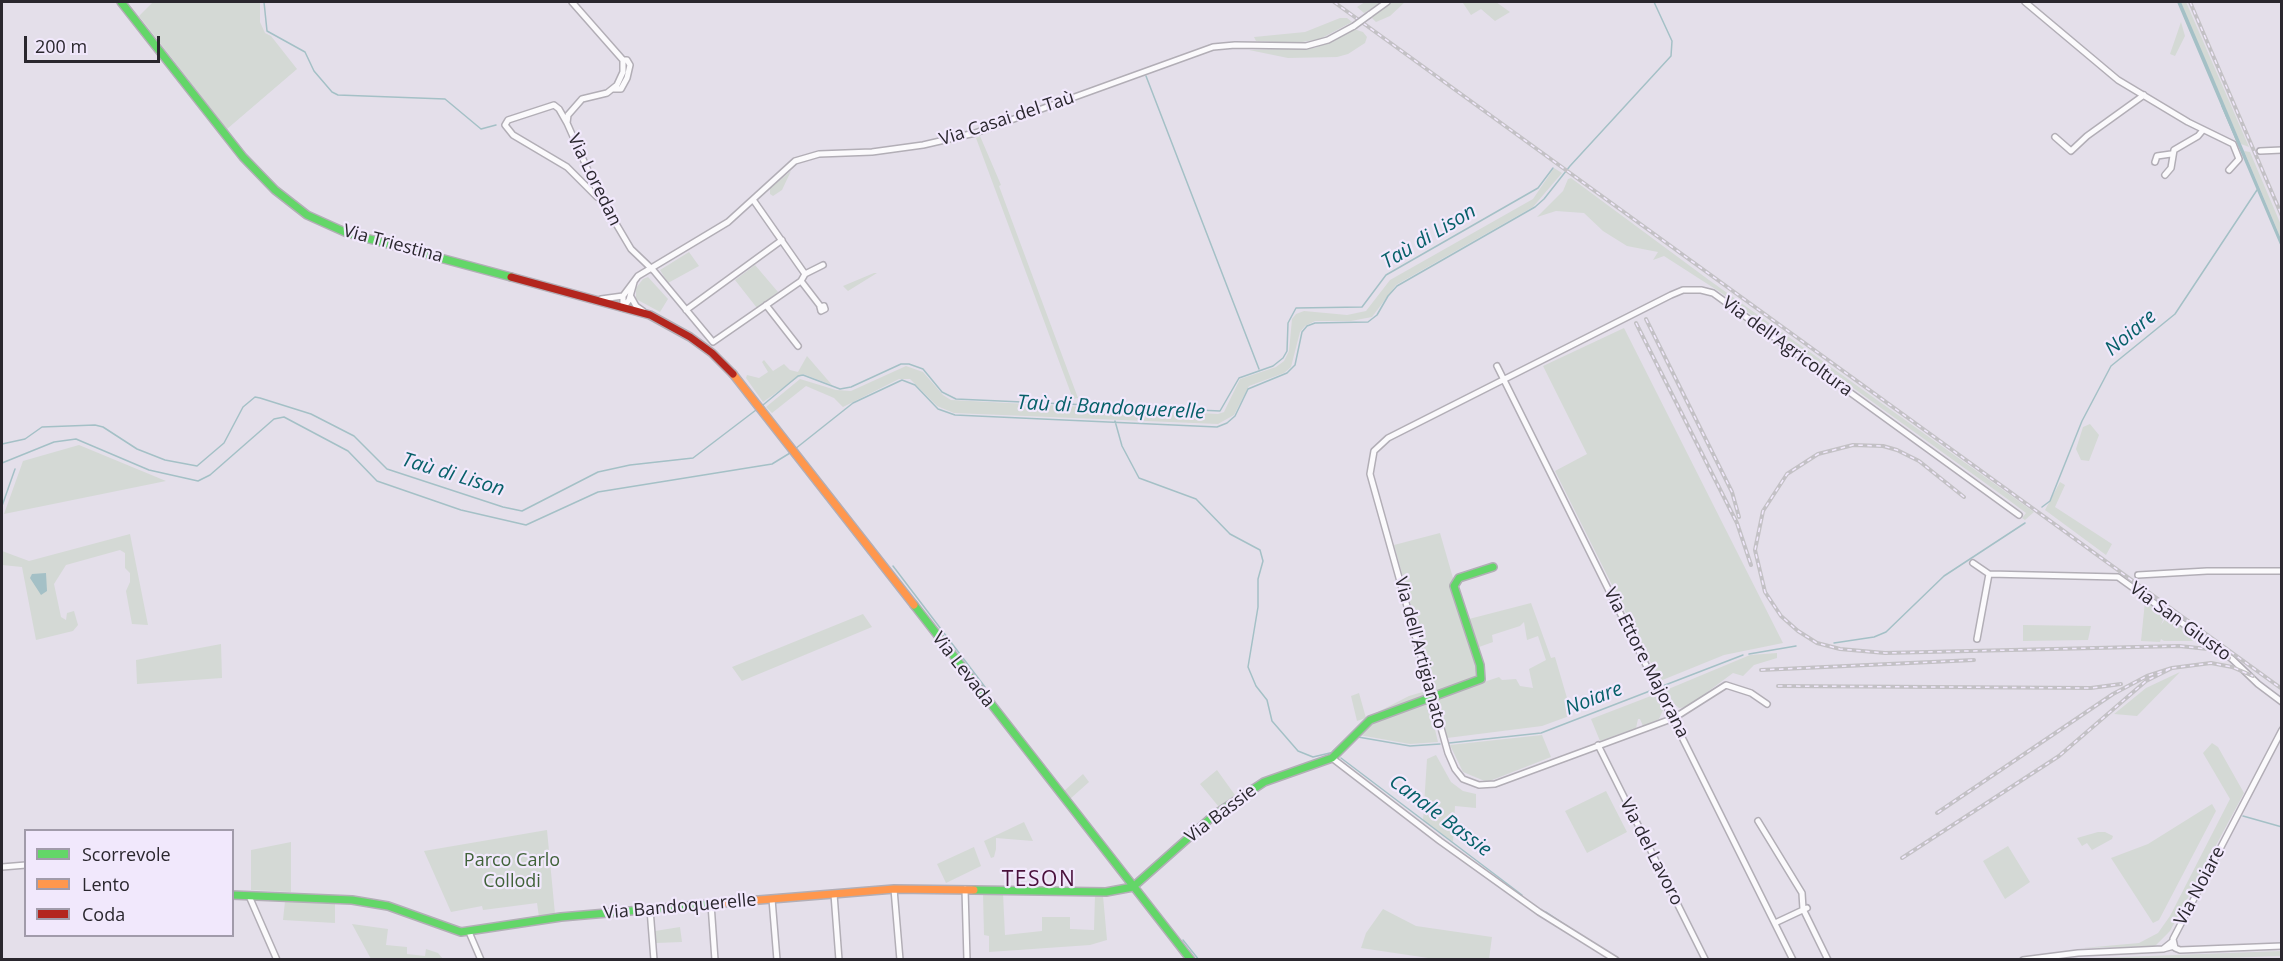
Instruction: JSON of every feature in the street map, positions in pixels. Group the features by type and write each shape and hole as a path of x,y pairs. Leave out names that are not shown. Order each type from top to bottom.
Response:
{"main road":[{"name":"Via Triestina","path":"121,2 243,157 275,190 307,215 347,233 650,315 712,353 737,378"},
{"name":"Via Levada","path":"737,378 1191,960"},
{"path":"1332,758 1370,720 1481,678 1480,665 1454,586 1459,578 1493,567"},
{"name":"Via Bassie","path":"1133,887 1237,798 1264,782 1332,758"},
{"name":"Via Bandoquerelle","path":"234,894 352,900 388,906 461,933 555,917 894,889 1106,892 1133,887"}],"street":[{"name":"Via Loredan","path":"572,2 623,60 621,79 613,89 582,99 568,115 567,123 617,229 711,341 717,340 766,305"},
{"name":"Via Casai del Taù","path":"623,296 634,280 650,268 728,222 754,201 795,161 810,156 872,152 923,145 975,133 1214,47 1306,46 1328,40 1354,26 1387,2"},
{"path":"2025,2 2106,70 2203,130 2233,144 2239,159 2229,170"},
{"path":"2055,136 2071,151 2087,136 2144,95"},
{"path":"567,123 554,105 508,120 505,125 513,135 567,167 603,203"},
{"path":"2155,162 2157,156 2171,154 2180,144 2198,136 2203,130"},
{"path":"2260,151 2282,150"},
{"path":"2165,176 2171,168 2171,154"},
{"path":"754,201 805,274"},
{"path":"686,310 782,240"},
{"path":"798,346 766,305 801,281 805,274 823,265"},
{"path":"623,308 631,297 634,280"},
{"path":"801,281 820,307"},
{"name":"Via dell'Agricoltura","path":"1504,380 1683,290 1713,293 2019,515"},
{"path":"590,298 609,299 623,296 623,308"},
{"path":"631,297 636,306 650,315"},
{"name":"Via Ettore Majorana","path":"1497,366 1793,960"},
{"name":"Via dell'Artigianato","path":"1504,380 1388,438 1377,447 1371,458 1370,474 1432,696 1455,769 1463,779 1479,785 1495,784 1674,718 1726,686 1751,693 1767,704"},
{"path":"1973,563 1989,574 1977,639"},
{"path":"2138,575 2207,571 2282,571"},
{"name":"Via San Giusto","path":"1989,574 2118,577 2232,659 2282,702"},
{"name":"Via Noiare","path":"2282,729 2173,944 2180,950 2191,951 2282,946"},
{"name":"Via del Lavoro","path":"1598,745 1705,959"},
{"path":"1332,758 1440,841 1530,906 1616,960"},
{"path":"1758,821 1802,893 1805,909 1828,960"},
{"path":"2,867 24,865"},
{"path":"894,889 900,960"},
{"path":"965,889 968,960"},
{"path":"834,894 839,960"},
{"path":"249,896 278,960"},
{"path":"772,899 777,960"},
{"path":"711,904 715,960"},
{"path":"650,909 654,960"},
{"path":"1775,923 1805,909"},
{"path":"469,932 481,960"},
{"path":"2023,960 2061,954 2163,949 2173,944"}],"green space":[{"path":"153,2 260,2 260,22 265,33 271,36 297,69 227,129 139,16"},
{"path":"1365,2 1382,2 1364,13 1357,7"},
{"path":"1392,2 1405,2 1390,16 1376,22 1371,17"},
{"path":"1496,2 1510,12 1495,21 1481,9 1471,15 1463,3"},
{"path":"2180,2 2186,2 2249,147 2241,144"},
{"path":"1340,18 1347,18 1352,22 1320,39 1296,43 1256,41 1254,37 1305,32"},
{"path":"2181,22 2185,36 2175,56 2170,54"},
{"path":"1354,29 1363,32 1367,37 1365,43 1348,54 1337,57 1288,58 1249,50 1315,48"},
{"path":"980,136 1001,185 999,186 1078,398 1073,399 976,138"},
{"path":"2244,151 2250,152 2281,225 2281,239"},
{"path":"1554,168 1562,173 1533,207 1396,285 1372,317 1351,321 1315,321 1305,326 1300,332 1291,367 1284,373 1249,386 1234,415 1218,424 954,413 937,406 910,379 899,379 843,407 834,398 806,386 772,413 766,407 800,379 836,390 851,391 906,366 923,372 943,395 951,400 1218,414 1224,412 1240,379 1276,367 1284,361 1289,351 1292,319 1296,314 1304,311 1347,315 1366,311 1390,280 1533,199"},
{"path":"791,171 782,190 773,196 770,194 770,188"},
{"path":"1571,178 1709,280 2034,512 2025,520 2022,518 2026,513 2006,498 1720,292 1664,256 1653,260 1658,252 1627,246 1603,231 1584,213 1556,211 1537,217 1563,191 1568,179"},
{"path":"689,252 699,266 668,283 660,270"},
{"path":"755,265 778,292 757,308 735,280"},
{"path":"877,273 848,291 843,286"},
{"path":"648,277 668,299 660,312 636,299 636,288 643,279"},
{"path":"1624,328 1783,643 1724,655 1660,681 1555,471 1587,454 1543,366"},
{"path":"807,356 832,385 803,374 763,402 746,378 747,375 759,378 768,372 762,362 764,360 773,371 784,364 790,370 798,372"},
{"path":"2090,424 2099,435 2089,461 2081,460 2076,449 2083,427"},
{"path":"79,445 166,481 4,514 23,461"},
{"path":"2060,482 2065,485 2055,507 2112,544 2106,555 2045,510"},
{"path":"1440,533 1481,675 1436,694 1394,545"},
{"path":"130,534 148,625 132,624 126,591 130,582 130,573 125,568 125,553 120,550 66,565 54,584 61,617 66,620 67,613 74,611 78,625 73,631 36,640 22,567 2,565 2,551 29,561"},
{"path":"2145,601 2165,615 2161,625 2167,616 2199,641 2164,641 2161,639 2160,642 2141,641"},
{"path":"1531,603 1551,658 1555,657 1572,715 1542,726 1447,738 1436,698 1499,677 1502,680 1516,679 1520,686 1533,688 1529,669 1546,660 1538,636 1527,640 1524,622 1520,626 1492,635 1493,642 1479,647 1469,619"},
{"path":"863,614 872,627 742,681 732,667"},
{"path":"2023,625 2091,626 2088,640 2023,641"},
{"path":"221,644 222,678 137,684 136,660"},
{"path":"1777,653 1777,658 1754,665 1743,676 1733,673 1687,707 1679,708 1674,704 1666,690 1750,655"},
{"path":"2180,672 2137,716 2114,714 2146,688"},
{"path":"1426,691 1427,694 1366,718 1409,696"},
{"path":"1359,693 1366,718 1357,721 1351,696"},
{"path":"1656,694 1663,710 1659,719 1643,726 1638,719 1636,728 1600,741 1591,719"},
{"path":"1428,701 1438,742 1410,744 1359,735 1367,725"},
{"path":"1542,735 1551,757 1487,782 1463,772 1450,745"},
{"path":"2212,743 2218,747 2244,793 2170,931 2155,946 2083,948 2139,943 2158,933 2170,916 2230,799 2203,753"},
{"path":"1436,755 1451,782 1463,791 1476,794 1476,808 1455,806 1453,842 1423,821 1427,759"},
{"path":"1217,770 1235,795 1219,807 1200,784"},
{"path":"1083,774 1089,782 1070,799 1064,791"},
{"path":"1606,791 1627,832 1587,853 1565,811"},
{"path":"2212,804 2216,811 2159,920 2153,923 2111,858 2148,844"},
{"path":"1024,822 1033,841 996,838 994,857 991,858 984,841"},
{"name":"Parco Carlo Collodi","path":"547,830 555,914 539,917 537,903 483,910 482,906 451,912 424,851"},
{"path":"2105,832 2113,836 2112,839 2092,850 2087,843 2082,846 2077,838"},
{"path":"291,842 291,892 251,890 251,850"},
{"path":"2008,846 2030,882 2005,899 1983,861"},
{"path":"974,847 981,866 946,883 937,864"},
{"path":"983,893 1003,893 1005,935 1042,931 1042,917 1070,917 1070,929 1094,930 1095,895 1103,896 1107,940 1090,945 989,952 989,936 984,935"},
{"path":"285,901 335,904 335,923 283,920"},
{"path":"1383,909 1416,926 1492,937 1489,959 1435,959 1361,948 1366,933"},
{"path":"352,924 388,929 386,945 407,947 407,954 425,956 426,949 438,953 443,959 371,959"},
{"path":"680,927 682,942 656,943 655,931"},
{"path":"2281,951 2281,956 2200,959 2070,959"}],"water":[{"path":"2177,2 2181,2 2207,63 2281,239 2281,247"},
{"path":"46,573 47,591 41,595 30,578 32,574"}],"waterway":[{"path":"264,2 267,31 305,52 314,71 332,92 338,95 445,99 481,129 496,125"},
{"name":"Taù di Bandoquerelle","path":"795,449 853,403 902,380 915,385 938,409 955,415 1217,427 1227,423 1235,416 1248,389 1287,373 1295,365 1302,332 1307,326 1315,323 1368,322 1377,315 1397,286 1535,207 1544,199 1570,166 1671,56 1672,41 1654,2"},
{"path":"1146,76 1259,369"},
{"path":"2222,106 2240,148"},
{"name":"Taù di Lison","path":"763,405 798,376 803,375 840,389 851,387 901,364 909,364 923,369 942,392 956,399 1220,411 1239,378 1273,366 1283,358 1287,351 1288,323 1296,308 1362,307 1386,275 1538,188 1553,168"},
{"name":"Noiare","path":"2042,507 2050,501 2082,421 2111,366 2175,314 2257,190"},
{"name":"Taù di Lison","path":"2,444 25,439 42,427 95,425 103,427 137,449 165,460 197,466 224,443 243,407 255,397 311,414 354,436 387,469 503,507 522,511 598,472 630,465 693,458 756,410"},
{"name":"Taù di Bandoquerelle","path":"2,463 54,442 76,439 149,470 198,481 210,475 274,419 284,417 348,451 377,481 461,510 526,525 598,492 772,464 790,453"},
{"name":"Canale Bassie","path":"1115,421 1122,446 1139,478 1196,499 1230,534 1260,550 1263,561 1258,579 1258,607 1248,667 1256,686 1267,700 1272,721 1298,751 1313,757 1334,752"},
{"path":"2,506 15,469"},
{"name":"Noiare","path":"1834,643 1874,637 1886,632 1944,576 2025,523"},
{"path":"893,566 985,687"},
{"name":"Noiare","path":"1749,654 1796,646"},
{"name":"Noiare","path":"1660,687 1743,655"},
{"name":"Noiare","path":"1449,743 1541,733 1655,689"},
{"name":"Noiare","path":"1333,751 1350,735"},
{"name":"Noiare","path":"1358,737 1410,746 1440,744"},
{"name":"Canale Bassie","path":"1341,758 1522,895"},
{"path":"2243,816 2282,827"},
{"name":"Canale Bassie","path":"1546,912 1579,934"},
{"path":"1183,940 1199,960"}],"railway":[{"path":"1334,2 2282,689"},
{"path":"2190,2 2282,216"},
{"path":"1646,319 1732,492 1739,517"},
{"path":"1636,323 1737,523 1751,565"},
{"path":"1964,497 1919,461 1897,450 1883,446 1853,445 1818,454 1787,474 1763,511 1755,550 1765,592 1781,616 1798,631 1817,643 1840,649 1885,653 2179,646 2208,649 2229,658"},
{"path":"1761,670 1974,660"},
{"path":"2172,668 2211,663 2232,667 2253,676"},
{"path":"1902,858 2059,756 2146,681 2172,668 2147,676 2113,694 1937,813"},
{"path":"1778,686 2091,688 2121,684"}],"traffic: fast":[{"path":"121,2 243,157 275,190 307,215 347,233 511,277"},
{"path":"974,890 1106,892 1133,887 1213,816 1264,782 1332,758 1370,720 1481,679 1480,665 1454,586 1459,578 1493,567"},
{"path":"914,605 1191,960"},
{"path":"234,895 352,900 388,906 461,932 561,917 722,903"}],"traffic: slow":[{"path":"733,374 914,605"},
{"path":"722,903 894,889 974,890"}],"traffic: jam":[{"path":"511,277 650,315 690,337 712,353 733,374"}],"district":[{"name":"TESON","path":"1039,880"}]}
